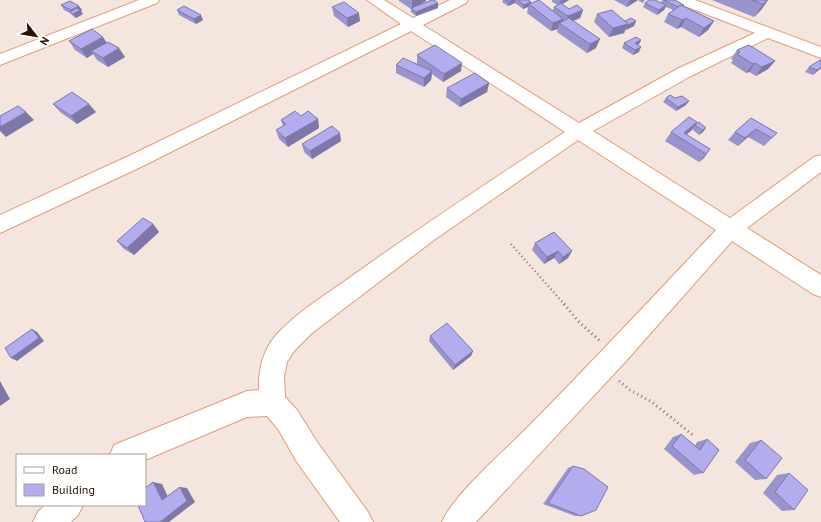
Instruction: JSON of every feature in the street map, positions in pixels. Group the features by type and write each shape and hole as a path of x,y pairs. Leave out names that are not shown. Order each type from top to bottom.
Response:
{"street":[{"path":"0,60 152,0"},
{"path":"374,0 821,287"},
{"path":"0,224 132,163 461,0"},
{"path":"682,0 821,53"},
{"path":"272,403 271,376 276,358 285,343 304,325 427,234 579,131 684,72 767,33"},
{"path":"457,522 478,497 612,358 730,229 821,162"},
{"path":"126,454 247,404 272,403 281,410 307,452 358,522"},
{"path":"48,522 67,506"}],"path":[{"path":"511,244 612,358 614,376 621,383 652,402 694,436"}],"building":[{"path":"432,0 438,3 416,12 411,8"},
{"path":"518,0 528,0 531,2 524,5"},
{"path":"539,0 563,19 553,23 529,4"},
{"path":"649,0 655,0 666,5 659,10 645,3"},
{"path":"664,0 675,0 684,5 678,7"},
{"path":"752,0 767,0 763,4"},
{"path":"70,1 79,6 71,10 61,5"},
{"path":"344,2 359,13 347,18 332,7"},
{"path":"561,3 569,9 577,5 583,10 568,16 554,7"},
{"path":"681,5 714,21 704,28 686,18 682,20 668,14"},
{"path":"184,6 201,15 194,19 177,10"},
{"path":"77,8 80,10 73,14 70,12"},
{"path":"612,10 628,24 613,28 597,14"},
{"path":"569,18 600,39 590,44 559,23"},
{"path":"631,18 636,21 627,25 628,24 625,21"},
{"path":"92,29 103,37 81,49 69,41"},
{"path":"636,37 641,40 635,43 641,47 635,50 624,43"},
{"path":"108,42 119,48 103,58 91,51"},
{"path":"435,45 462,63 444,74 417,55"},
{"path":"749,45 775,61 762,67 755,63 753,64 737,54 740,52 737,50"},
{"path":"403,58 432,71 424,78 396,65"},
{"path":"820,60 821,67 817,70 809,67"},
{"path":"475,73 489,83 461,99 447,88"},
{"path":"72,92 89,104 71,116 53,104"},
{"path":"670,95 675,98 682,96 689,101 678,107 666,98"},
{"path":"18,106 26,112 0,127 0,116"},
{"path":"295,111 301,116 308,111 318,119 285,138 276,130 286,124 281,120"},
{"path":"689,117 697,122 684,133 710,149 706,154 671,132"},
{"path":"751,118 777,133 772,138 756,129 745,138 735,132"},
{"path":"699,122 706,128 702,130 695,125"},
{"path":"332,126 340,133 310,151 302,144"},
{"path":"143,218 153,224 127,248 117,241"},
{"path":"554,232 572,251 563,257 558,251 547,257 535,243"},
{"path":"447,323 473,351 455,365 430,336"},
{"path":"32,329 39,338 11,358 5,348"},
{"path":"681,434 700,450 707,439 719,450 703,473 672,446"},
{"path":"761,440 782,458 766,479 745,460"},
{"path":"573,466 584,469 608,487 596,510 581,516 548,503"},
{"path":"789,473 808,490 794,510 775,492"},
{"path":"153,482 162,500 180,487 187,501 160,522 145,522 138,506 146,506 146,487"}]}
